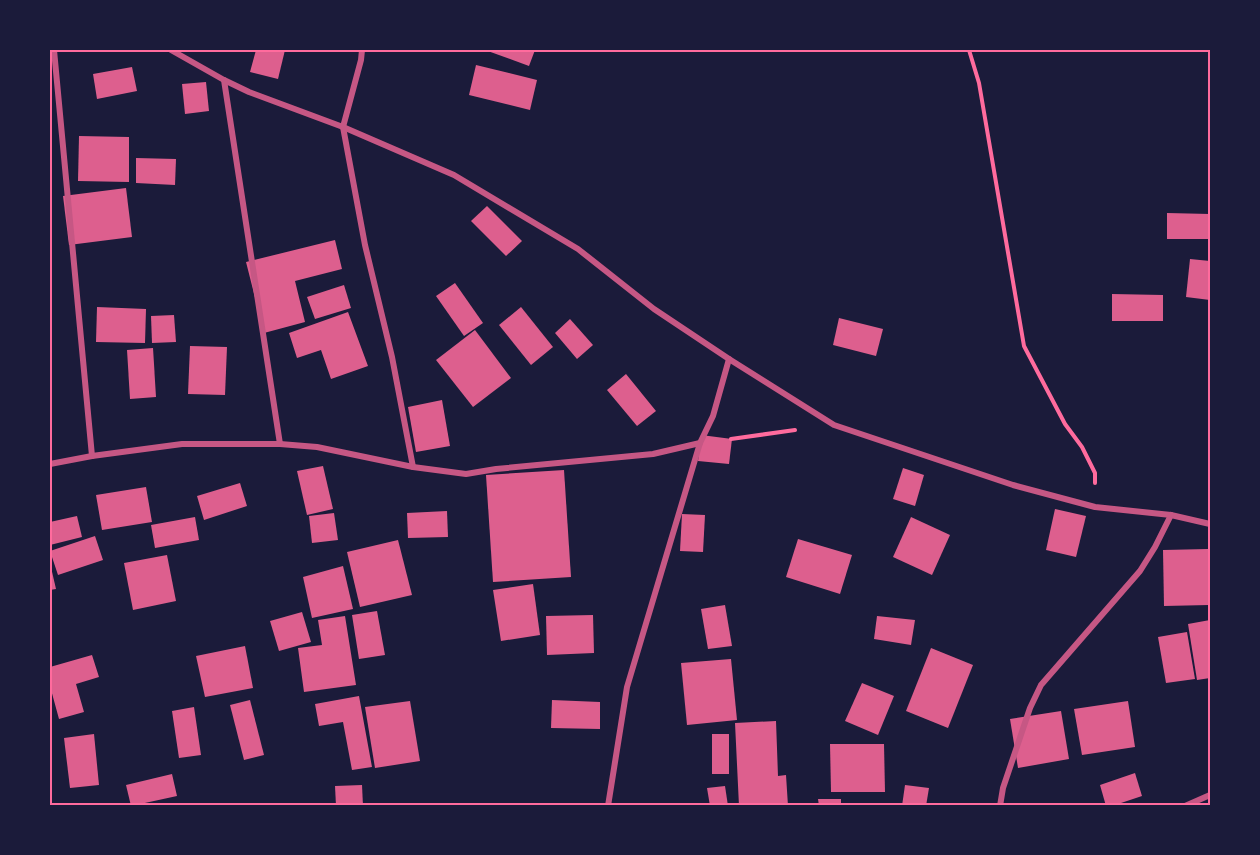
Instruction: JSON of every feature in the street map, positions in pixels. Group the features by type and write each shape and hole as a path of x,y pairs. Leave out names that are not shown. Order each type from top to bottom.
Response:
{"street":[{"path":"54,50 92,456"},
{"path":"171,50 249,92 343,127 454,175 578,249 654,309 834,425 1013,485 1095,507 1171,515 1210,524"},
{"path":"362,50 362,60 343,127 365,245 393,357 413,467"},
{"path":"224,80 280,444"},
{"path":"608,806 627,687 700,443 713,416 729,359"},
{"path":"50,464 182,444 280,444 317,447 413,467 466,474 653,453 700,443"},
{"path":"1000,806 1003,788 1026,718 1041,685 1140,571 1171,515"},
{"path":"1185,806 1210,795"}],"path":[{"path":"969,50 979,83 1024,346 1065,424 1082,447 1095,473 1095,507"},
{"path":"700,443 834,425"}],"building":[{"path":"256,50 285,50 278,79 250,72"},
{"path":"485,50 535,50 529,66"},
{"path":"476,65 537,80 530,110 469,95"},
{"path":"132,67 137,91 97,99 93,74"},
{"path":"206,82 209,111 185,114 182,84"},
{"path":"79,136 129,137 129,182 78,181"},
{"path":"136,158 176,159 175,185 136,183"},
{"path":"126,188 132,237 69,245 63,196"},
{"path":"487,206 522,241 506,256 471,221"},
{"path":"1167,213 1210,214 1210,239 1167,239"},
{"path":"335,240 342,269 295,281 305,322 264,333 246,262"},
{"path":"1190,259 1210,261 1210,300 1186,297"},
{"path":"455,283 483,323 464,336 436,296"},
{"path":"344,285 351,308 315,319 307,297"},
{"path":"1112,294 1163,295 1163,321 1112,321"},
{"path":"97,307 146,309 145,343 96,342"},
{"path":"521,307 553,347 531,365 499,325"},
{"path":"348,312 368,366 331,379 321,350 297,358 289,333"},
{"path":"174,315 176,342 152,343 151,316"},
{"path":"839,318 883,329 876,356 833,345"},
{"path":"570,319 593,345 577,359 555,333"},
{"path":"475,330 511,378 473,407 436,360"},
{"path":"190,346 227,347 225,395 188,394"},
{"path":"153,348 156,397 130,399 127,350"},
{"path":"626,374 656,411 637,426 607,390"},
{"path":"442,400 450,446 416,452 408,407"},
{"path":"701,435 732,439 729,464 698,461"},
{"path":"323,466 333,509 307,515 297,471"},
{"path":"903,468 924,475 915,506 893,499"},
{"path":"564,470 571,577 493,582 486,475"},
{"path":"240,483 247,506 204,520 197,496"},
{"path":"146,487 152,522 102,530 96,495"},
{"path":"1055,509 1086,516 1076,557 1046,550"},
{"path":"447,511 448,537 408,538 407,513"},
{"path":"334,513 338,540 312,543 309,516"},
{"path":"682,514 705,515 703,552 680,551"},
{"path":"77,516 82,537 50,545 50,522"},
{"path":"195,517 199,540 155,548 151,525"},
{"path":"911,517 950,535 932,575 893,557"},
{"path":"95,536 103,560 58,575 50,551"},
{"path":"798,539 852,555 840,594 786,577"},
{"path":"398,540 412,595 360,607 347,552"},
{"path":"1208,549 1209,605 1164,606 1163,550"},
{"path":"167,555 176,601 133,610 124,563"},
{"path":"50,563 56,589 50,590"},
{"path":"343,566 353,609 312,618 303,577"},
{"path":"533,584 540,635 501,641 493,590"},
{"path":"725,605 732,646 708,649 701,609"},
{"path":"377,611 385,655 359,659 352,615"},
{"path":"302,612 311,642 279,651 270,621"},
{"path":"593,615 594,653 547,655 546,616"},
{"path":"345,616 356,685 304,692 298,648 322,645 318,620"},
{"path":"877,616 915,620 911,645 874,639"},
{"path":"1210,620 1210,678 1197,680 1188,624"},
{"path":"1187,632 1195,679 1166,683 1158,637"},
{"path":"245,646 253,688 205,697 196,656"},
{"path":"931,648 973,665 948,728 906,711"},
{"path":"92,655 99,677 76,684 84,712 59,719 50,686 50,667"},
{"path":"731,659 737,720 687,725 681,663"},
{"path":"862,683 894,696 878,735 845,721"},
{"path":"359,696 372,767 352,770 343,722 319,726 315,704"},
{"path":"250,700 264,755 244,760 230,705"},
{"path":"552,700 600,702 600,729 551,728"},
{"path":"410,701 420,761 375,768 365,707"},
{"path":"1128,701 1135,747 1082,755 1074,709"},
{"path":"194,707 201,755 179,758 172,711"},
{"path":"1061,711 1069,759 1018,768 1010,719"},
{"path":"776,721 778,776 786,775 788,806 739,806 735,723"},
{"path":"94,734 99,785 70,788 64,738"},
{"path":"712,734 729,734 729,774 712,774"},
{"path":"830,744 884,744 885,792 831,792"},
{"path":"1135,773 1142,796 1106,806 1100,785"},
{"path":"172,774 177,796 131,806 126,785"},
{"path":"362,785 363,806 336,806 335,786"},
{"path":"905,785 929,788 926,806 902,806"},
{"path":"725,786 728,806 710,806 707,788"},
{"path":"818,799 841,799 841,806 819,806"}]}
